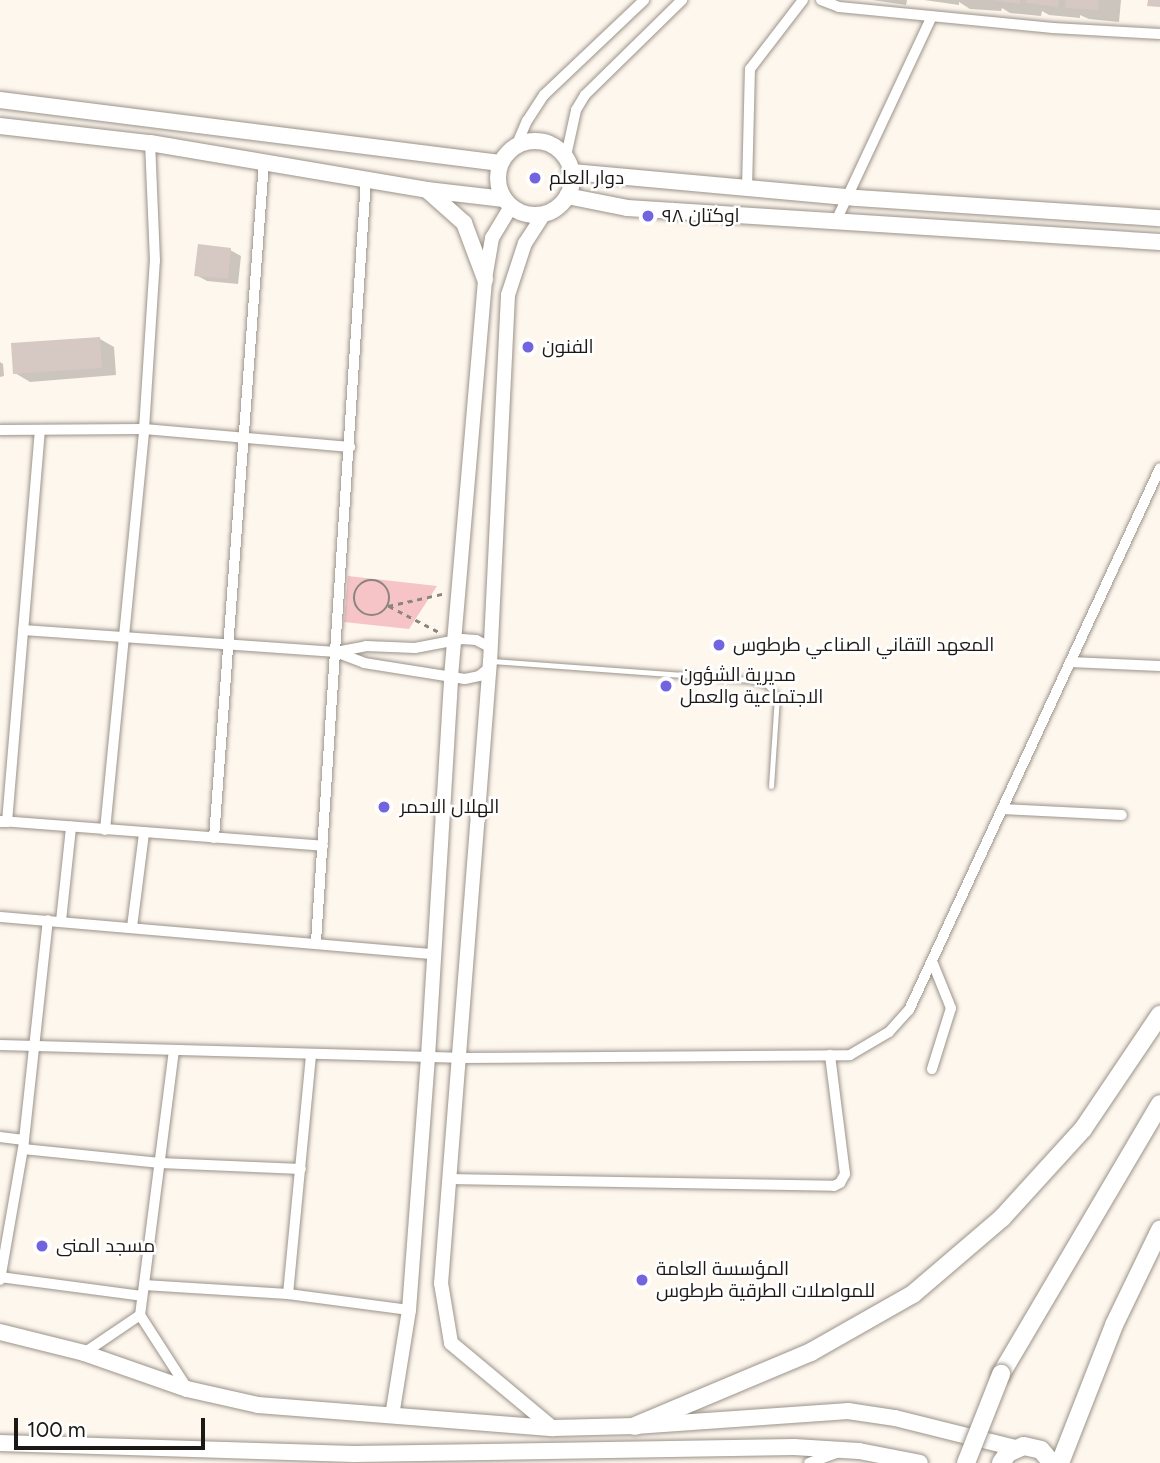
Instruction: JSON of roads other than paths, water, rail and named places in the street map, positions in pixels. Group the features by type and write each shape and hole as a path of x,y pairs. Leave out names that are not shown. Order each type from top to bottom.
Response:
{"highway":[{"path":"635,1426 811,1352 913,1294 1002,1218 1083,1129 1160,1016"},
{"path":"965,1463 1001,1374 1160,1104"},
{"path":"1060,1463 1114,1325 1160,1230"},
{"path":"1001,1463 1015,1448 1033,1446 1041,1450 1052,1463"}],"main road":[{"path":"0,100 500,163"},
{"path":"0,126 150,143 366,179 508,203 522,213 544,214 561,204 567,196 572,172 566,156 549,143 528,141 517,144 500,163 498,181 508,203"},
{"path":"572,172 847,197 1160,218"},
{"path":"427,190 464,223 485,279"},
{"path":"567,196 627,208 1160,242"},
{"path":"0,1332 84,1353 187,1389 258,1405 553,1428 635,1426 848,1411 895,1418 1015,1448"},
{"path":"0,1443 354,1454 794,1447 895,1456 920,1463"}],"street":[{"path":"517,144 527,121 544,95 644,0"},
{"path":"566,156 576,110 585,95 682,0"},
{"path":"747,189 750,69 803,0"},
{"path":"821,0 839,7 1160,34"},
{"path":"836,221 932,16"},
{"path":"105,830 144,429 155,261 150,143"},
{"path":"214,838 264,162"},
{"path":"316,942 366,179"},
{"path":"392,1416 409,1310 428,1057 451,677 485,279 492,238 508,203"},
{"path":"544,214 525,243 508,295 490,659 441,1283 451,1343 553,1428"},
{"path":"0,430 144,429 349,447"},
{"path":"40,431 23,630 2,821 323,846"},
{"path":"0,1045 458,1058 850,1055 888,1032 909,1010 1160,468"},
{"path":"23,630 336,652 366,646 415,648 454,640 476,640 490,659"},
{"path":"336,652 364,663 472,678 490,659"},
{"path":"1070,662 1160,666"},
{"path":"1002,809 1122,816"},
{"path":"61,921 71,827"},
{"path":"132,927 144,833"},
{"path":"0,917 434,954"},
{"path":"48,920 23,1145 0,1279 143,1290 288,1294 409,1310"},
{"path":"932,961 951,1008 932,1069"},
{"path":"173,1050 139,1315 187,1389"},
{"path":"288,1294 311,1054"},
{"path":"448,1179 834,1186 840,1183 845,1174 830,1055"},
{"path":"0,1137 23,1145 160,1163 301,1169"},
{"path":"84,1353 139,1315"},
{"path":"809,1463 842,1451"},
{"path":"354,1454 378,1463"}],"lane":[{"path":"490,659 751,680 767,685 777,696 771,786"}],"place":[{"name":"دوار العلم","path":"535,178"},
{"name":"اوكتان ٩٨","path":"648,216"},
{"name":"الفنون","path":"528,347"},
{"name":"المعهد التقاني الصناعي طرطوس","path":"719,645"},
{"name":"مديرية الشؤون الاجتماعية والعمل","path":"666,686"},
{"name":"الهلال الاحمر","path":"384,807"},
{"name":"مسجد المنى","path":"42,1246"},
{"name":"المؤسسة العامة للمواصلات الطرقية طرطوس","path":"642,1280"}]}
